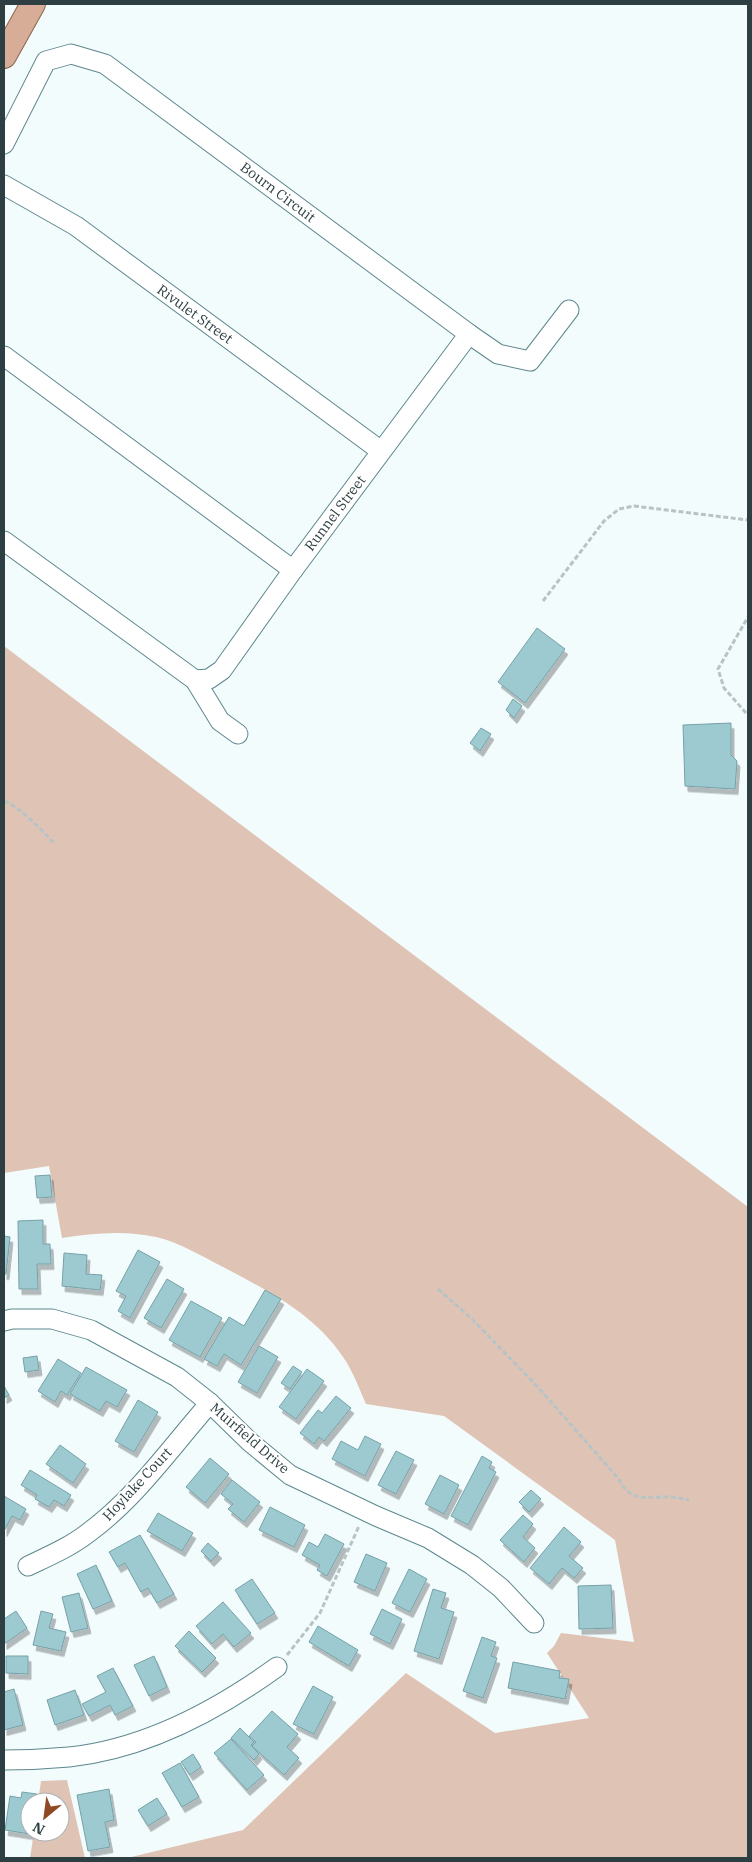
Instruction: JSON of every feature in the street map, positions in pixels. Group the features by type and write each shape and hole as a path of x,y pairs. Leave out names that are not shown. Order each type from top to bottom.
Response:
{"main road":[{"path":"4,56 33,4"}],"street":[{"name":"Bourn Circuit","path":"4,144 46,61 71,54 105,64 498,354 530,361 569,310"},
{"name":"Rivulet Street","path":"4,185 76,226 381,451"},
{"name":"Runnel Street","path":"195,680 209,679 222,670 293,570 469,334"},
{"path":"4,356 293,570"},
{"path":"4,541 195,680 220,721 238,734"},
{"name":"Muirfield Drive","path":"4,1321 12,1319 52,1319 91,1330 177,1377 210,1402 250,1442 290,1475 365,1511 428,1538 472,1565 501,1588 534,1623"},
{"name":"Hoylake Court","path":"28,1566 65,1548 88,1534 117,1510 210,1402"},
{"path":"4,1760 70,1757 113,1748 164,1731 209,1711 242,1693 277,1667"}],"path":[{"path":"543,601 604,521 619,509 634,506 748,520"},
{"path":"746,713 724,688 718,669 748,618"},
{"path":"4,801 32,820 54,843"},
{"path":"438,1289 471,1318 541,1391 619,1479 623,1488 643,1499 672,1497 689,1500"},
{"path":"277,1667 320,1613 365,1511"}],"shaded area":[{"path":"4,646 748,1207 748,1858 127,1858 243,1830 406,1673 495,1733 589,1718 547,1653 554,1646 561,1633 634,1642 615,1540 444,1416 366,1404 350,1368 335,1346 308,1319 277,1297 192,1251 156,1237 109,1233 62,1238 49,1166 4,1173"},
{"path":"67,1780 70,1792 39,1792 41,1781"},
{"path":"70,1793 85,1858 30,1858 32,1842 70,1842"}],"building":[{"path":"537,628 565,649 525,703 498,682"},
{"path":"513,699 522,706 514,718 506,710"},
{"path":"731,723 731,755 737,761 735,789 685,786 683,725"},
{"path":"481,728 491,734 480,751 470,743"},
{"path":"50,1175 52,1197 37,1198 35,1176"},
{"path":"43,1220 43,1244 50,1244 51,1264 37,1264 38,1289 19,1289 18,1221"},
{"path":"4,1236 10,1237 6,1274 4,1274"},
{"path":"138,1250 160,1262 130,1318 118,1311 126,1296 116,1291"},
{"path":"64,1253 87,1255 86,1274 102,1275 100,1290 62,1286"},
{"path":"167,1279 184,1289 161,1328 144,1318"},
{"path":"265,1290 281,1299 241,1365 224,1354 217,1366 204,1359 229,1317 244,1326"},
{"path":"191,1301 222,1318 200,1357 169,1340"},
{"path":"259,1346 278,1357 257,1393 238,1382"},
{"path":"37,1356 39,1370 25,1372 23,1358"},
{"path":"58,1359 81,1373 67,1395 61,1391 55,1402 38,1391"},
{"path":"293,1366 302,1372 290,1389 281,1383"},
{"path":"86,1367 127,1390 117,1407 106,1401 100,1411 70,1394"},
{"path":"307,1369 324,1381 296,1419 279,1407"},
{"path":"4,1386 9,1395 4,1398"},
{"path":"336,1396 351,1408 324,1441 319,1437 314,1444 300,1433 318,1410 322,1413"},
{"path":"138,1400 158,1412 134,1452 115,1441"},
{"path":"365,1436 381,1444 365,1476 332,1459 341,1441 358,1450"},
{"path":"60,1445 86,1464 73,1483 46,1464"},
{"path":"396,1451 414,1460 396,1494 378,1485"},
{"path":"482,1456 492,1462 489,1468 496,1472 468,1525 451,1516"},
{"path":"210,1458 229,1474 205,1503 186,1487"},
{"path":"30,1470 71,1495 64,1506 54,1500 49,1507 35,1499 37,1495 21,1485"},
{"path":"440,1475 459,1485 444,1514 425,1504"},
{"path":"232,1480 260,1502 244,1522 228,1509 233,1504 221,1494"},
{"path":"531,1490 541,1499 529,1512 519,1502"},
{"path":"4,1496 26,1509 20,1520 12,1516 4,1531"},
{"path":"270,1507 305,1525 294,1547 259,1530"},
{"path":"158,1513 193,1533 182,1551 147,1531"},
{"path":"523,1515 533,1524 523,1537 535,1548 524,1562 500,1540"},
{"path":"564,1527 581,1542 569,1556 583,1568 574,1578 562,1568 549,1584 530,1568"},
{"path":"325,1534 344,1544 327,1576 317,1570 320,1565 302,1555 309,1542 318,1547"},
{"path":"140,1535 174,1594 157,1603 148,1588 141,1592 125,1563 118,1567 109,1552"},
{"path":"208,1543 219,1553 211,1561 201,1551"},
{"path":"366,1554 387,1563 375,1591 354,1582"},
{"path":"96,1565 112,1601 93,1609 77,1574"},
{"path":"409,1569 427,1579 410,1612 392,1603"},
{"path":"252,1579 275,1613 257,1624 235,1590"},
{"path":"611,1585 613,1628 579,1629 578,1586"},
{"path":"433,1589 446,1593 441,1608 454,1612 439,1659 414,1651"},
{"path":"79,1593 88,1628 71,1632 62,1597"},
{"path":"223,1602 251,1633 234,1647 223,1634 212,1644 196,1626"},
{"path":"382,1609 402,1619 390,1644 370,1634"},
{"path":"16,1611 27,1628 4,1644 4,1619"},
{"path":"41,1611 53,1614 49,1628 66,1632 61,1651 33,1645"},
{"path":"318,1626 358,1650 349,1666 309,1642"},
{"path":"189,1631 216,1658 202,1672 175,1646"},
{"path":"482,1637 496,1642 491,1656 497,1658 483,1698 463,1691"},
{"path":"6,1656 28,1656 28,1674 6,1673"},
{"path":"154,1656 167,1687 149,1696 134,1665"},
{"path":"513,1662 560,1671 559,1678 569,1679 565,1699 508,1688"},
{"path":"113,1668 133,1706 115,1715 110,1705 89,1716 82,1704 106,1692 97,1676"},
{"path":"313,1686 333,1697 314,1734 293,1724"},
{"path":"14,1689 23,1725 4,1730 4,1692"},
{"path":"75,1690 84,1715 55,1725 47,1700"},
{"path":"272,1711 298,1734 287,1747 299,1758 284,1775 252,1746 256,1742 249,1736"},
{"path":"240,1728 254,1742 251,1745 259,1754 254,1760 231,1738"},
{"path":"231,1739 264,1775 247,1790 214,1753"},
{"path":"193,1754 201,1767 190,1775 181,1762"},
{"path":"180,1763 199,1797 182,1807 162,1773"},
{"path":"109,1789 114,1820 105,1822 110,1847 88,1851 77,1795"},
{"path":"10,1796 20,1798 20,1832 5,1830"},
{"path":"157,1798 167,1814 148,1826 138,1810"}]}
